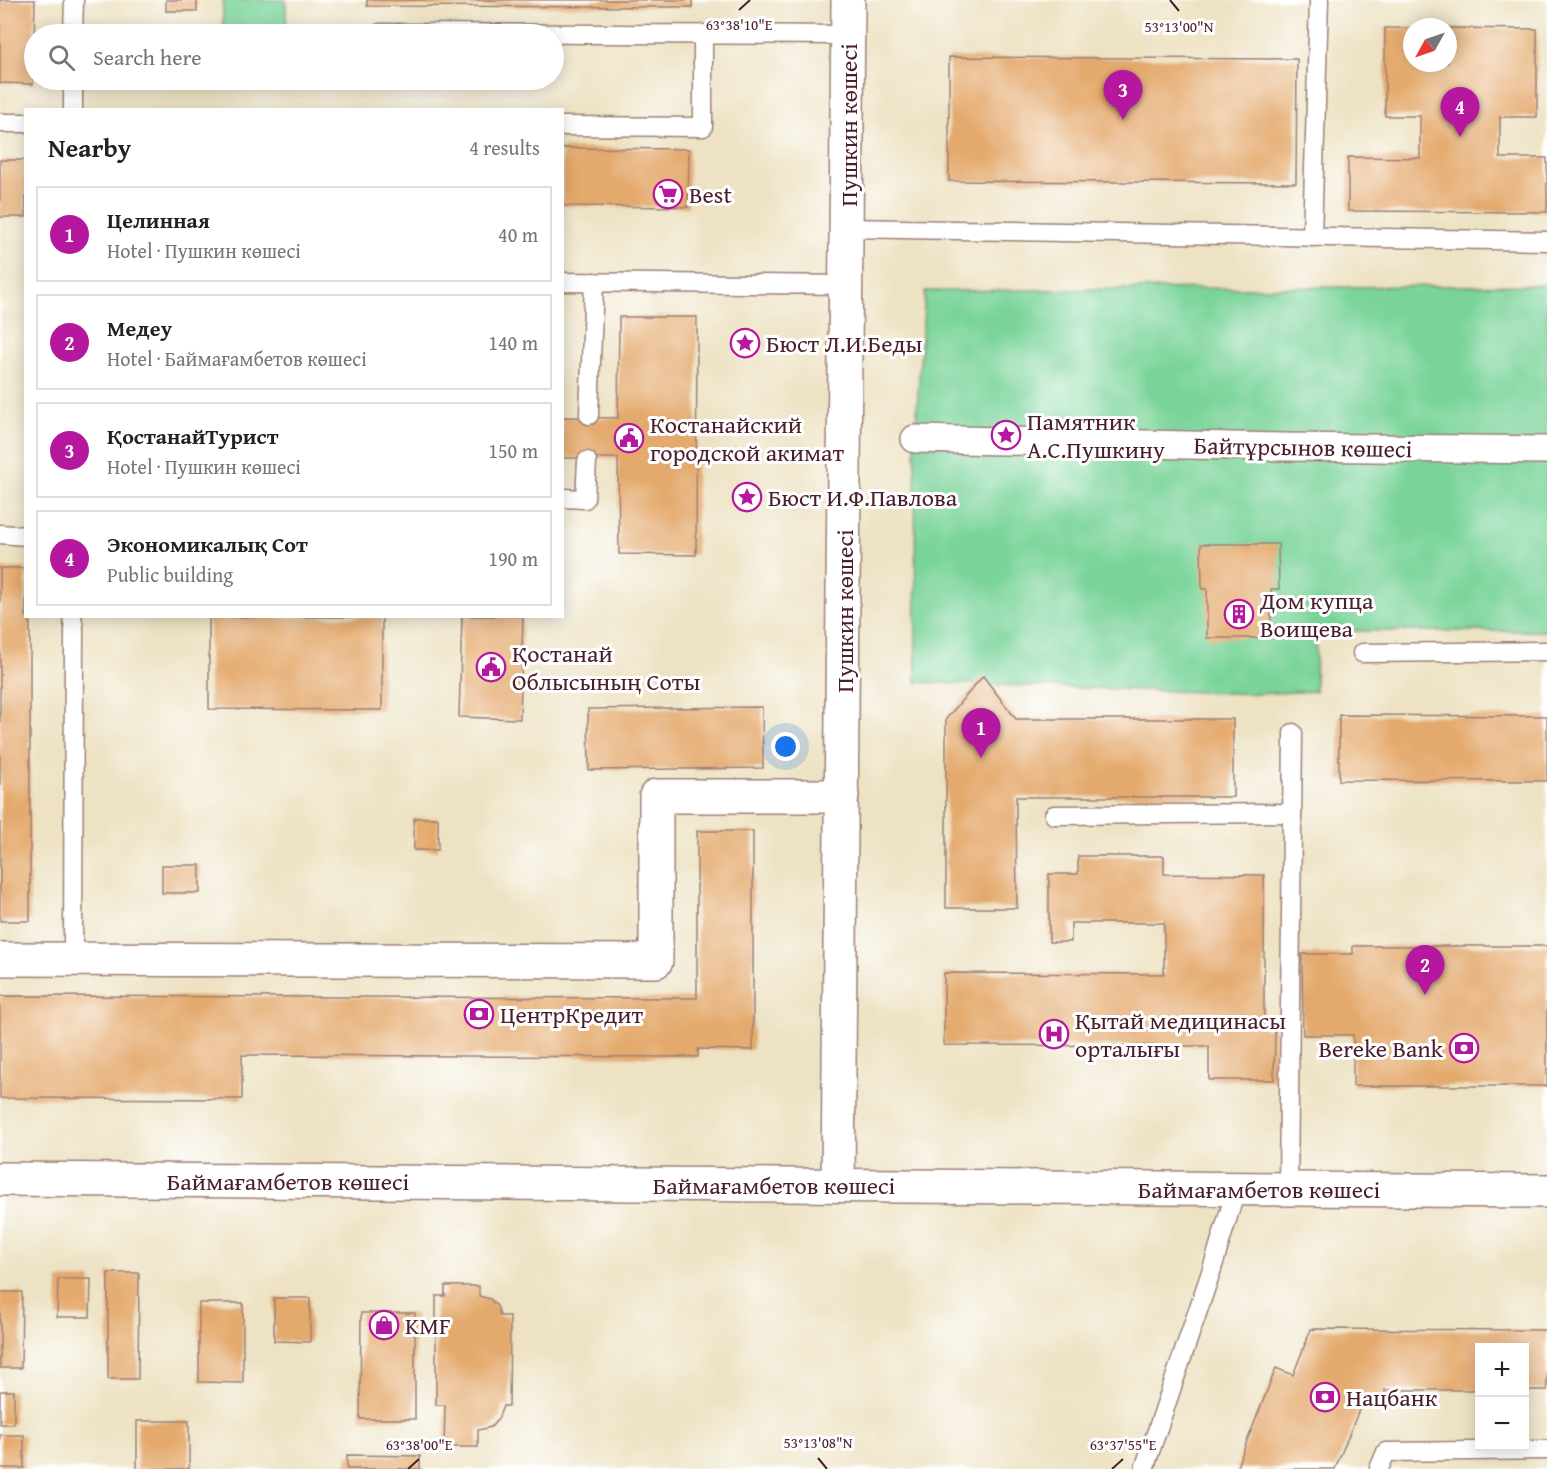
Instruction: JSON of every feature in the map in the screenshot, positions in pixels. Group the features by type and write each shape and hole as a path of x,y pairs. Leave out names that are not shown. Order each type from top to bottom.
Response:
{"street":[{"name":"Пушкин көшесі","path":"837,1185 848,0"},
{"name":"Байтұрсынов көшесі","path":"915,439 1547,450"},
{"path":"0,959 656,961 656,796 842,796"},
{"name":"Баймағамбетов көшесі","path":"0,1179 1547,1191"}],"lane":[{"path":"73,24 74,0"},
{"path":"1312,237 1319,0"},
{"path":"564,34 848,35"},
{"path":"564,126 703,127 703,34"},
{"path":"73,90 73,108"},
{"path":"0,123 24,123"},
{"path":"847,228 1547,241"},
{"path":"564,282 846,285"},
{"path":"589,415 594,282"},
{"path":"564,498 585,499 586,461"},
{"path":"0,534 24,536"},
{"path":"72,618 73,959"},
{"path":"1362,653 1547,651"},
{"path":"1288,1189 1293,733"},
{"path":"1054,814 1292,813"},
{"path":"1144,1469 1212,1269 1236,1190"},
{"path":"1379,1469 1386,1452 1547,1450"}],"green space":[{"path":"223,0 286,0 286,24 223,24"},
{"path":"1547,285 1547,631 1316,631 1315,691 1257,694 916,682 915,439 925,291"}],"building":[{"path":"0,0 35,0 34,24 24,24 24,84 0,83"},
{"path":"166,0 197,0 197,11 166,11"},
{"path":"367,0 692,0 692,7 367,6"},
{"path":"1385,28 1403,28 1403,72 1457,72 1457,28 1537,29 1537,117 1500,117 1500,158 1547,158 1547,212 1348,211 1348,157 1420,158 1420,116 1385,116"},
{"path":"949,57 1297,59 1296,183 949,181"},
{"path":"564,148 689,149 688,207 564,206"},
{"path":"0,160 24,160 24,217 0,217"},
{"name":"Костанайский городской акимат","path":"619,317 697,317 696,555 619,554 618,458 564,458 564,417 618,418"},
{"name":"Дом купца Воищева","path":"1201,544 1278,544 1279,589 1271,589 1271,638 1207,638 1207,589 1202,589"},
{"path":"0,568 24,568 24,618 30,618 30,921 0,921"},
{"path":"209,618 382,618 382,710 209,709"},
{"name":"Қостанай Облысының Соты","path":"462,618 523,618 520,719 459,717"},
{"path":"983,676 1016,719 1233,719 1233,797 1016,797 1017,908 946,908 946,719"},
{"path":"762,707 763,768 589,770 588,709"},
{"path":"1339,715 1547,716 1547,781 1339,780"},
{"path":"414,818 438,818 438,850 414,850"},
{"path":"697,831 753,831 753,1050 698,1049 698,1057 242,1055 242,1099 0,1098 0,996 697,998"},
{"path":"1078,856 1164,856 1164,874 1264,875 1264,1029 1275,1029 1274,1080 1209,1080 1209,1046 944,1045 944,973 1164,974 1164,923 1071,923 1071,942 1049,942 1049,874 1078,874"},
{"path":"162,865 200,865 200,893 162,893"},
{"path":"1353,946 1547,946 1547,1086 1353,1086 1353,1035 1303,1035 1302,954 1353,954"},
{"path":"108,1273 139,1273 138,1379 108,1379"},
{"path":"58,1279 91,1279 90,1317 57,1317"},
{"path":"445,1286 479,1286 479,1296 490,1299 497,1306 500,1316 510,1316 509,1406 503,1406 498,1419 491,1427 478,1430 478,1447 444,1447 445,1405 436,1405 436,1296 445,1296"},
{"path":"0,1292 22,1292 21,1368 0,1368"},
{"path":"274,1298 310,1298 310,1342 274,1341"},
{"path":"199,1303 243,1303 243,1383 199,1382"},
{"path":"361,1313 415,1313 415,1419 360,1419"},
{"name":"Нацбанк","path":"1311,1329 1547,1330 1547,1390 1529,1390 1529,1343 1475,1343 1475,1390 1385,1390 1385,1405 1361,1405 1335,1469 1236,1469 1276,1368 1293,1375"},
{"path":"0,1391 14,1391 14,1424 0,1424"},
{"path":"137,1421 189,1421 189,1469 137,1469"},
{"path":"0,1435 24,1435 24,1468 0,1468"},
{"path":"347,1455 420,1456 420,1469 347,1469"}],"place":[{"name":"ҚостанайТурист","path":"1123,120"},
{"name":"Экономикалық Сот","path":"1460,137"},
{"name":"Best","path":"668,194"},
{"name":"Бюст Л.И.Беды","path":"745,343"},
{"name":"Памятник А.С.Пушкину","path":"1006,435"},
{"name":"Костанайский городской акимат","path":"629,438"},
{"name":"Бюст И.Ф.Павлова","path":"747,497"},
{"name":"Дом купца Воищева","path":"1239,614"},
{"name":"Қостанай Облысының Соты","path":"491,667"},
{"name":"Целинная","path":"981,758"},
{"name":"Медеу","path":"1425,995"},
{"name":"ЦентрКредит","path":"479,1014"},
{"name":"Қытай медицинасы орталығы","path":"1054,1034"},
{"name":"Bereke Bank","path":"1464,1048"},
{"name":"KMF","path":"384,1325"},
{"name":"Нацбанк","path":"1325,1397"}]}
